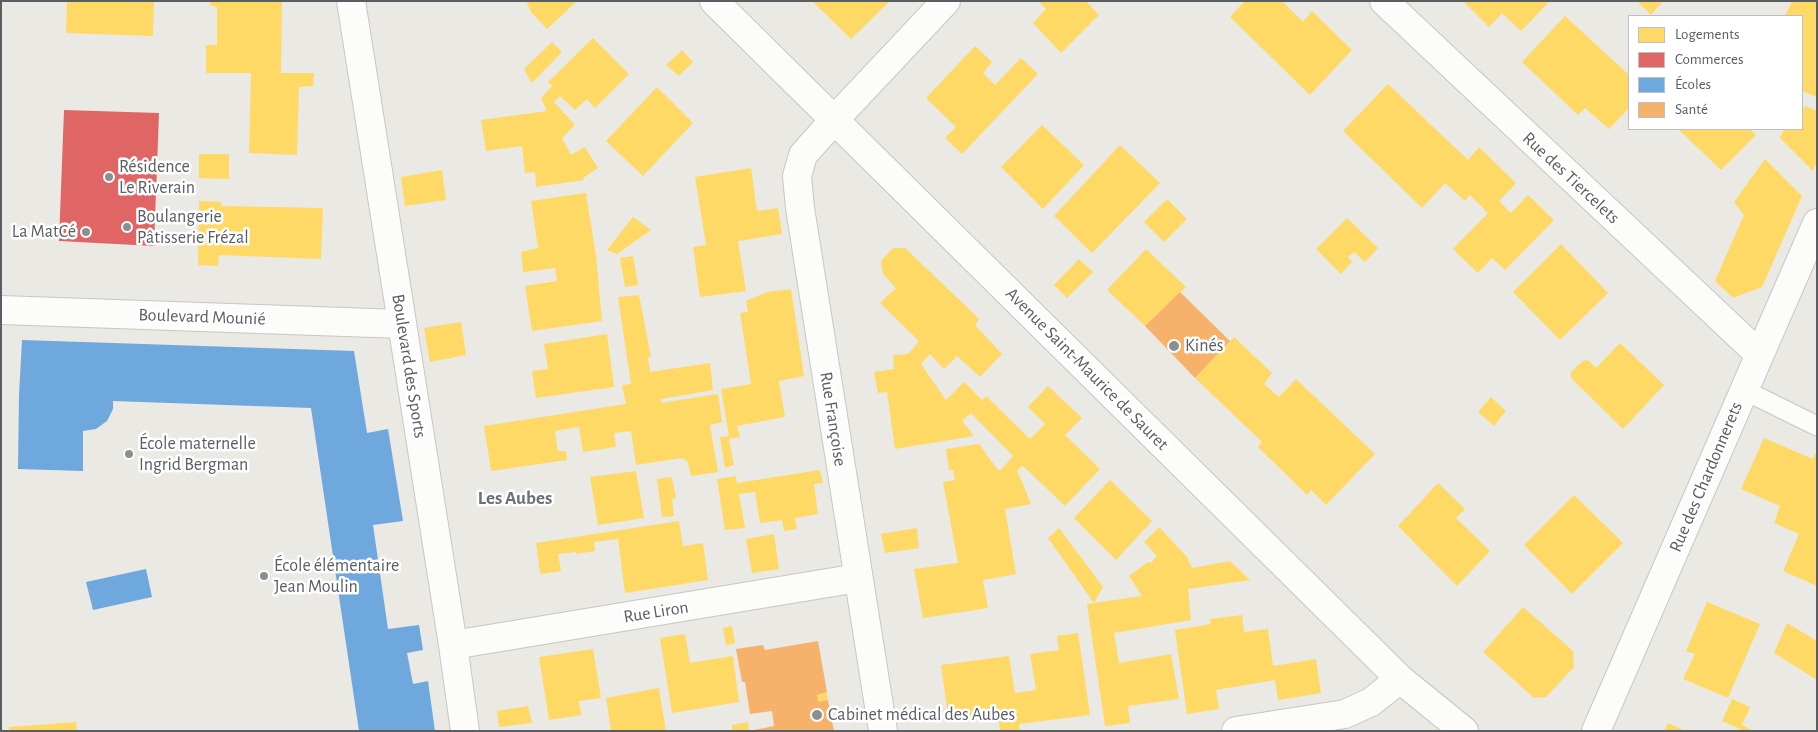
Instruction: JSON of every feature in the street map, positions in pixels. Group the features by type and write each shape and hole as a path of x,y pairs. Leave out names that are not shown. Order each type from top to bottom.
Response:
{"street":[{"name":"Boulevard des Sports","path":"351,1 454,646 465,731"},
{"name":"Avenue Saint-Maurice de Sauret","path":"714,1 1400,679 1464,731"},
{"name":"Rue Françoise","path":"883,731 800,208 797,176 803,155 834,119 946,1"},
{"name":"Rue des Tiercelets","path":"1384,1 1759,354"},
{"name":"Rue des Chardonnerets","path":"1596,731 1817,223"},
{"name":"Boulevard Mounié","path":"1,310 402,324"},
{"name":"Rue Liron","path":"454,646 858,578"},
{"path":"1236,731 1280,727 1345,714 1370,702 1400,679"}],"lane":[{"path":"1744,390 1817,426"}],"building: Logements":[{"path":"67,1 154,1 153,36 66,33"},
{"path":"210,1 282,1 281,73 314,73 313,86 299,87 297,155 249,153 251,73 206,73 206,45 217,45 217,7 210,5"},
{"path":"526,1 577,1 547,29 531,12"},
{"path":"814,1 890,1 851,39"},
{"path":"1038,1 1086,1 1099,15 1061,53 1033,23 1046,9"},
{"path":"1245,1 1282,1 1303,22 1312,11 1352,50 1310,95 1230,17"},
{"path":"1463,1 1550,1 1521,31 1502,13 1489,27"},
{"path":"1637,1 1663,1 1651,15"},
{"path":"1792,1 1817,1 1817,97 1803,91 1803,15 1785,15"},
{"path":"1565,16 1628,74 1628,109 1609,129 1585,108 1578,115 1522,62"},
{"path":"593,38 629,74 595,108 587,99 575,110 560,96 554,102 575,125 562,138 571,155 585,147 598,168 583,178 584,180 536,187 535,172 525,173 522,146 486,151 481,120 547,111 541,98 552,86 548,82"},
{"path":"552,42 562,52 532,83 524,69"},
{"path":"975,46 992,62 983,73 995,85 1021,58 1038,74 962,154 945,138 956,127 926,98"},
{"path":"682,50 693,62 679,76 666,65"},
{"path":"1388,84 1468,160 1479,147 1516,183 1499,201 1511,213 1528,195 1554,220 1505,270 1492,258 1478,273 1453,249 1488,213 1470,195 1465,201 1445,183 1422,208 1343,131"},
{"path":"657,87 693,123 643,176 606,141"},
{"path":"1805,106 1817,111 1817,161 1813,171 1780,138 1784,130 1803,130 1803,111"},
{"path":"1042,125 1084,165 1043,209 1001,167"},
{"path":"1679,130 1751,130 1756,135 1721,170"},
{"path":"1120,145 1160,183 1092,253 1054,216"},
{"path":"199,154 229,154 229,179 199,178"},
{"path":"1765,159 1802,196 1762,287 1733,298 1715,281 1744,215 1734,202"},
{"path":"751,168 757,211 778,208 782,234 738,241 746,291 700,297 693,247 706,245 695,177"},
{"path":"442,170 446,200 405,206 401,177"},
{"path":"586,193 596,256 602,321 532,331 525,286 557,281 555,268 523,272 521,252 538,248 531,201"},
{"path":"1167,199 1187,219 1164,242 1144,222"},
{"path":"199,201 221,202 221,206 323,208 321,259 219,255 218,266 198,265"},
{"path":"633,217 651,230 617,254 607,250"},
{"path":"1347,218 1378,248 1365,262 1354,252 1348,257 1352,262 1341,274 1316,249"},
{"path":"1561,244 1608,293 1560,340 1513,292"},
{"path":"893,248 905,248 971,311 979,319 975,325 1002,354 980,377 957,356 944,369 930,354 921,364 946,400 964,382 982,400 986,396 1030,439 1045,424 1028,407 1048,386 1082,418 1065,435 1100,469 1065,506 1023,466 1017,470 1031,504 1005,509 1016,574 983,580 988,608 923,618 914,569 958,563 943,482 955,480 953,470 949,470 946,449 979,444 998,470 1001,470 1013,456 971,413 962,421 974,436 895,449 887,392 878,393 874,372 894,369 893,355 908,354 919,341 880,303 896,288 883,274 881,261"},
{"path":"1146,249 1186,287 1145,326 1107,290"},
{"path":"633,256 638,285 625,287 620,258"},
{"path":"1079,259 1093,272 1067,298 1054,285"},
{"path":"791,289 804,376 779,381 785,417 737,426 740,437 729,439 734,465 725,468 720,437 729,436 721,389 751,384 740,313 748,312 746,301 767,292"},
{"path":"639,295 651,357 648,357 650,372 710,363 713,390 661,399 661,403 718,394 722,422 710,425 718,472 691,476 688,462 682,458 636,465 631,431 614,433 616,447 583,452 579,427 555,431 558,451 566,451 567,460 491,471 484,426 626,404 622,385 631,384 618,297"},
{"path":"461,322 466,355 430,362 424,328"},
{"path":"607,334 614,387 536,398 532,371 548,369 544,344"},
{"path":"1234,337 1272,373 1264,384 1279,397 1296,379 1375,454 1326,505 1311,490 1307,495 1258,447 1262,442 1195,378"},
{"path":"1620,343 1664,385 1623,429 1571,378 1571,372 1584,360 1589,361 1596,368"},
{"path":"1491,397 1506,411 1494,426 1478,412"},
{"path":"1764,438 1813,459 1815,454 1817,455 1817,586 1783,571 1799,534 1774,523 1780,506 1741,489"},
{"path":"820,470 823,483 814,484 818,514 795,518 797,529 784,531 782,520 760,523 755,492 739,494 745,528 725,530 717,479 736,476 737,483"},
{"path":"636,471 644,518 598,525 590,477"},
{"path":"672,477 676,498 672,499 674,516 662,517 657,479"},
{"path":"1110,480 1152,521 1116,560 1074,518"},
{"path":"1438,483 1465,509 1456,518 1490,551 1457,586 1398,526"},
{"path":"1574,495 1623,543 1572,594 1524,545"},
{"path":"679,521 683,546 703,543 708,580 625,593 618,539 594,542 595,551 558,554 561,571 540,573 536,543"},
{"path":"1159,527 1187,557 1192,568 1230,561 1250,580 1188,589 1191,620 1114,633 1119,663 1171,654 1179,699 1128,706 1130,723 1105,726 1087,604 1142,596 1129,576 1148,562 1151,563 1157,556 1144,542"},
{"path":"917,528 919,548 885,553 881,534"},
{"path":"1059,528 1103,587 1094,603 1048,538"},
{"path":"774,534 779,569 752,573 746,539"},
{"path":"1707,602 1760,624 1728,698 1683,679 1695,654 1686,651"},
{"path":"1523,607 1573,651 1574,667 1546,697 1534,698 1483,652"},
{"path":"1242,615 1244,632 1268,629 1273,666 1316,659 1321,693 1278,700 1275,680 1216,690 1219,709 1187,714 1175,630 1211,624 1210,619"},
{"path":"1787,623 1817,641 1817,680 1774,653"},
{"path":"732,626 735,643 726,645 723,628"},
{"path":"1078,633 1090,715 1019,724 1020,731 1000,731 998,715 949,722 941,665 1009,656 1015,693 1036,690 1030,654 1059,650 1057,636"},
{"path":"685,634 690,663 733,656 739,702 672,713 660,638"},
{"path":"593,649 601,698 579,701 581,715 549,720 539,657"},
{"path":"659,688 666,731 611,731 606,698"},
{"path":"827,692 828,700 818,702 817,695"},
{"path":"1732,699 1750,707 1742,725 1754,731 1739,731 1740,729 1722,721"},
{"path":"528,706 532,723 499,727 497,711"},
{"path":"76,722 77,731 9,731 9,727"},
{"path":"748,722 749,731 732,731 732,725"},
{"path":"1668,723 1685,731 1664,731"}],"building: Commerces":[{"name":"Résidence Le Riverain","path":"64,110 159,113 154,246 59,241"}],"building: Écoles":[{"path":"22,340 354,351 367,433 388,429 403,521 373,525 388,629 419,625 423,650 407,653 413,684 428,681 435,731 359,731 311,408 113,401 113,409 107,421 96,429 83,431 83,471 18,469"},
{"path":"146,569 152,597 93,610 86,582"}],"building: Santé":[{"path":"1180,292 1230,341 1195,378 1145,326"},
{"path":"818,641 827,692 817,695 818,702 828,700 834,731 749,731 774,726 772,711 750,714 745,682 742,682 736,649 763,645 765,650"}],"place":[{"name":"Résidence Le Riverain","path":"109,177"},
{"name":"Boulangerie Pâtisserie Frézal","path":"127,227"},
{"name":"La MatCé","path":"86,232"},
{"name":"Kinés","path":"1174,346"},
{"name":"École maternelle Ingrid Bergman","path":"129,454"},
{"name":"École élémentaire Jean Moulin","path":"264,576"},
{"name":"Cabinet médical des Aubes","path":"817,715"}],"district":[{"name":"Les Aubes","path":"515,498"}]}
